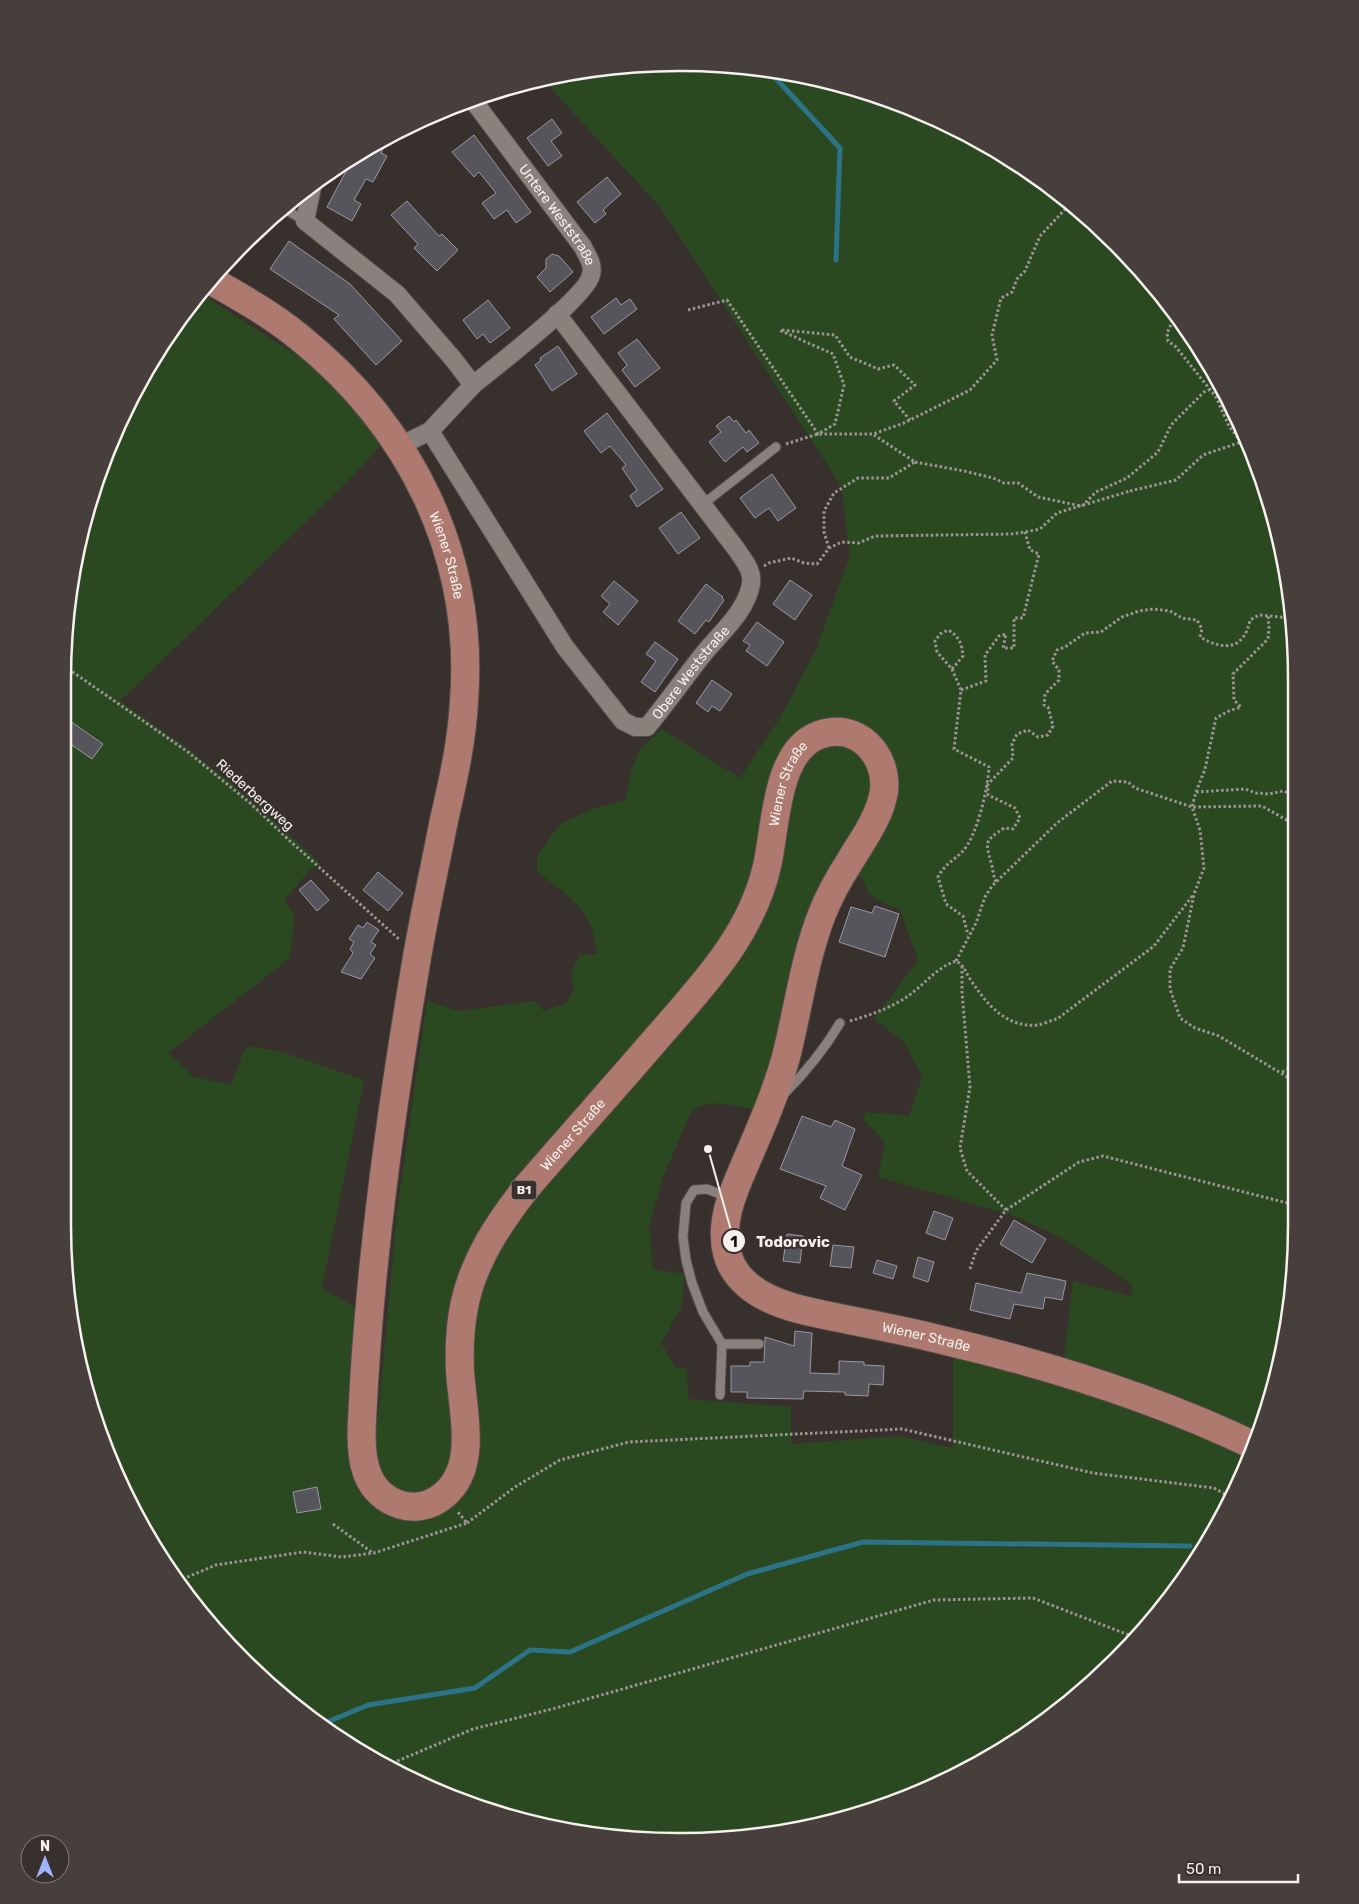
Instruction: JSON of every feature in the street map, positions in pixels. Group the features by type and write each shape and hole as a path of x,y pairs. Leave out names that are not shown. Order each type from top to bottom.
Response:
{"main road":[{"name":"Wiener Straße","path":"217,284 258,308 312,348 355,388 378,415 400,446 426,494 448,552 460,603 465,657 465,696 459,746 417,956 402,1052 382,1195 366,1356 362,1451 371,1482 382,1496 399,1505 419,1507 430,1504 443,1496 458,1478 463,1462 465,1442 460,1369 461,1329 469,1290 485,1248 505,1215 526,1188 684,1008 716,970 737,940 755,905 762,886 784,779 795,755 816,736 831,733 850,734 868,745 881,762 884,779 882,800 872,824 841,874 822,913 810,953 781,1073 769,1109 726,1217 725,1232 729,1258 734,1270 745,1283 765,1297 803,1311 930,1337 1068,1374 1178,1412 1246,1443"}],"street":[{"name":"Untere Weststraße","path":"400,446 430,431 473,385 557,314 585,286 591,276 592,265 583,247 478,106"},
{"path":"310,196 305,221 397,294 473,385"},
{"path":"557,314 747,564 752,574"},
{"name":"Obere Weststraße","path":"430,431 565,648 623,721 635,727 647,727 667,704 735,615 748,593 752,574"}],"lane":[{"path":"290,212 305,221"},
{"path":"702,505 776,447"},
{"path":"769,1109 806,1072 828,1044 840,1023"},
{"path":"720,1395 722,1344 703,1312 692,1283 683,1237 686,1203 694,1190 706,1190 732,1198"},
{"path":"722,1344 759,1344"}],"path":[{"path":"818,434 874,434 910,420 970,390 997,360 992,335 1001,298 1012,292 1017,279 1025,271 1040,236 1065,209"},
{"path":"688,310 727,300 818,434"},
{"path":"1172,323 1167,333 1168,341 1176,347 1211,389 1229,426 1236,435"},
{"path":"776,447 818,434 835,424 844,385 832,354 779,330 835,335 850,357 878,369 894,365 915,385 894,401 910,420"},
{"path":"1081,506 1096,492 1128,478 1158,452 1171,424 1204,392 1211,389"},
{"path":"874,434 915,462 978,474 1004,483 1018,483 1038,497 1081,506"},
{"path":"752,574 768,563 791,558 804,563 817,564 829,548 842,542 859,543 875,536 1011,534 1040,529 1057,513 1176,480 1203,455 1239,443"},
{"path":"829,548 824,532 824,511 834,493 858,478 888,478 915,462"},
{"path":"961,690 986,681 985,655 999,636 1006,634 1003,648 1014,648 1014,618 1023,618 1039,554 1030,550 1024,532"},
{"path":"968,936 963,916 946,904 938,876 944,866 963,851 974,831 988,784 1013,758 1012,744 1017,734 1028,730 1038,738 1048,735 1053,726 1048,708 1044,705 1045,694 1059,680 1059,670 1052,661 1057,650 1065,647 1085,633 1100,632 1113,625 1122,617 1139,611 1153,609 1170,611 1182,618 1197,620 1202,629 1200,637 1211,644 1224,646 1235,645 1244,639 1250,620 1259,615 1284,617"},
{"path":"1268,616 1268,639 1233,674 1234,700 1241,707 1228,711 1216,718 1205,769 1192,807 1200,830 1204,868 1194,894 1183,948 1170,969 1170,989 1180,1018 1195,1028 1219,1036 1288,1077"},
{"path":"952,669 963,656 962,643 955,634 948,630 940,634 935,641 937,652 952,669 961,690 954,749 989,767 988,794 1015,808 1020,818 1013,829 1004,828 993,835 987,843 987,852 996,882"},
{"name":"Riederbergweg","path":"71,671 188,752 250,802 290,841 417,956"},
{"path":"956,962 976,923 985,897 996,882 1057,823 1112,781 1128,782 1136,788 1192,807 1262,806 1288,821"},
{"path":"1196,792 1245,789 1269,794 1283,791 1288,793"},
{"path":"840,1023 872,1015 907,997 943,967 956,962 962,964 980,994 997,1013 1017,1022 1038,1025 1057,1018 1154,946 1194,894"},
{"path":"962,964 962,992 970,1086 960,1148 967,1171 1006,1210"},
{"path":"1281,1073 1288,1069"},
{"path":"970,1269 976,1250 1006,1210 1079,1162 1103,1156 1288,1203"},
{"path":"185,1578 216,1565 303,1552 342,1557 374,1553 467,1523 515,1487 560,1460 629,1442 902,1429 1093,1473 1214,1488 1225,1494"},
{"path":"443,1496 467,1523"},
{"path":"333,1524 374,1553"},
{"path":"395,1762 472,1729 556,1708 934,1600 1033,1598 1129,1635"}],"green space":[{"path":"680,71 759,76 798,83 837,92 875,104 949,134 984,153 1050,197 1110,249 1137,278 1185,342 1225,410 1255,484 1267,522 1283,600 1288,680 1288,1224 1283,1304 1267,1382 1255,1420 1225,1494 1206,1529 1162,1595 1110,1655 1050,1707 984,1751 949,1770 912,1786 837,1812 759,1828 680,1833 600,1828 561,1821 522,1812 447,1786 410,1770 342,1730 278,1682 249,1655 197,1595 174,1562 134,1494 118,1457 92,1382 83,1343 76,1304 71,1224 71,680 76,600 92,522 118,447 134,410 153,375 207,297 324,373 381,445 347,482 120,701 190,750 252,800 321,864 309,871 284,900 295,916 290,958 168,1053 194,1077 231,1085 243,1053 251,1046 282,1052 364,1080 322,1288 356,1308 354,1407 378,1417 397,1212 427,1001 459,1011 535,1001 544,1011 566,1003 574,990 571,973 580,955 597,954 591,927 587,919 576,903 537,872 537,856 560,824 592,809 626,800 631,771 639,750 661,729 740,778 780,718 816,650 850,555 841,486 661,208 548,86 600,76","holes":["851,874 862,877 865,885 876,899 900,910 918,960 874,1019 904,1042 922,1077 909,1116 866,1112 863,1120 885,1142 878,1177 1015,1216 1060,1237 1132,1285 1131,1296 1073,1281 1064,1358 956,1352 953,1356 953,1448 897,1436 791,1444 791,1407 688,1399 687,1368 676,1368 661,1343 681,1308 685,1274 653,1269 649,1227 663,1177 691,1112 698,1107 714,1103 756,1110"]}],"building":[{"path":"552,119 562,133 551,141 562,156 548,166 527,138"},
{"path":"474,135 531,212 516,223 507,210 494,219 482,203 496,193 479,172 474,177 452,152"},
{"path":"383,149 381,153 387,156 373,182 366,179 354,200 361,204 352,221 327,207 346,172"},
{"path":"607,177 621,194 603,210 606,214 595,223 577,202"},
{"path":"407,201 439,236 442,234 458,250 437,271 414,248 418,244 391,215"},
{"path":"289,241 350,284 402,341 376,365 334,319 339,315 270,269"},
{"path":"552,254 559,256 573,272 550,292 537,277 546,268 546,259"},
{"path":"616,298 621,305 630,299 637,309 604,334 591,317"},
{"path":"488,300 510,328 490,343 483,334 477,339 463,320"},
{"path":"637,339 660,368 635,387 622,370 627,365 618,353"},
{"path":"558,346 577,374 552,391 535,365 541,360 540,358"},
{"path":"607,413 663,489 637,507 630,496 637,490 622,468 626,465 610,446 601,453 584,431"},
{"path":"729,416 734,422 736,420 746,433 749,430 759,443 747,452 743,447 725,462 709,442 721,432 716,426"},
{"path":"772,474 796,508 778,521 769,508 755,518 740,498"},
{"path":"681,512 700,538 678,554 659,528"},
{"path":"790,580 812,595 795,620 773,604"},
{"path":"614,581 638,601 618,625 603,612 610,604 601,596"},
{"path":"706,584 723,597 724,600 709,622 706,620 695,634 678,621"},
{"path":"757,622 784,642 767,666 746,651 750,645 743,641"},
{"path":"655,642 678,659 655,692 641,682 656,661 646,654"},
{"path":"712,680 732,694 720,711 712,706 708,712 696,703"},
{"path":"71,722 103,744 92,759 71,744"},
{"path":"378,872 403,893 388,911 363,890"},
{"path":"311,880 329,900 317,911 299,890"},
{"path":"875,906 899,914 885,957 839,942 851,907 872,913"},
{"path":"367,922 379,930 371,942 376,945 370,954 375,958 361,979 341,972 353,953 350,949 354,942 349,939 358,925 363,928"},
{"path":"802,1116 831,1127 835,1120 855,1129 842,1166 862,1175 845,1210 820,1198 826,1186 780,1169"},
{"path":"934,1211 953,1218 945,1240 926,1233"},
{"path":"1014,1220 1046,1239 1032,1263 1000,1244"},
{"path":"787,1234 803,1236 800,1263 783,1261"},
{"path":"833,1245 854,1247 851,1268 830,1266"},
{"path":"918,1257 934,1262 928,1282 913,1277"},
{"path":"877,1260 897,1266 893,1279 873,1273"},
{"path":"1027,1273 1066,1281 1062,1300 1045,1297 1043,1309 1014,1304 1010,1319 970,1310 976,1283 1021,1293"},
{"path":"795,1331 812,1333 810,1373 839,1374 839,1361 864,1362 864,1365 884,1366 883,1385 869,1384 868,1396 845,1395 845,1392 804,1391 803,1399 747,1398 747,1392 731,1392 731,1366 750,1366 750,1362 764,1362 765,1337 794,1346"},
{"path":"317,1487 321,1509 297,1513 293,1492"}],"waterway":[{"path":"777,79 840,148 836,260"},
{"path":"329,1721 368,1705 475,1688 530,1650 570,1652 747,1574 863,1542 1190,1546"}],"place":[{"name":"Todorovic","path":"708,1149"}]}
